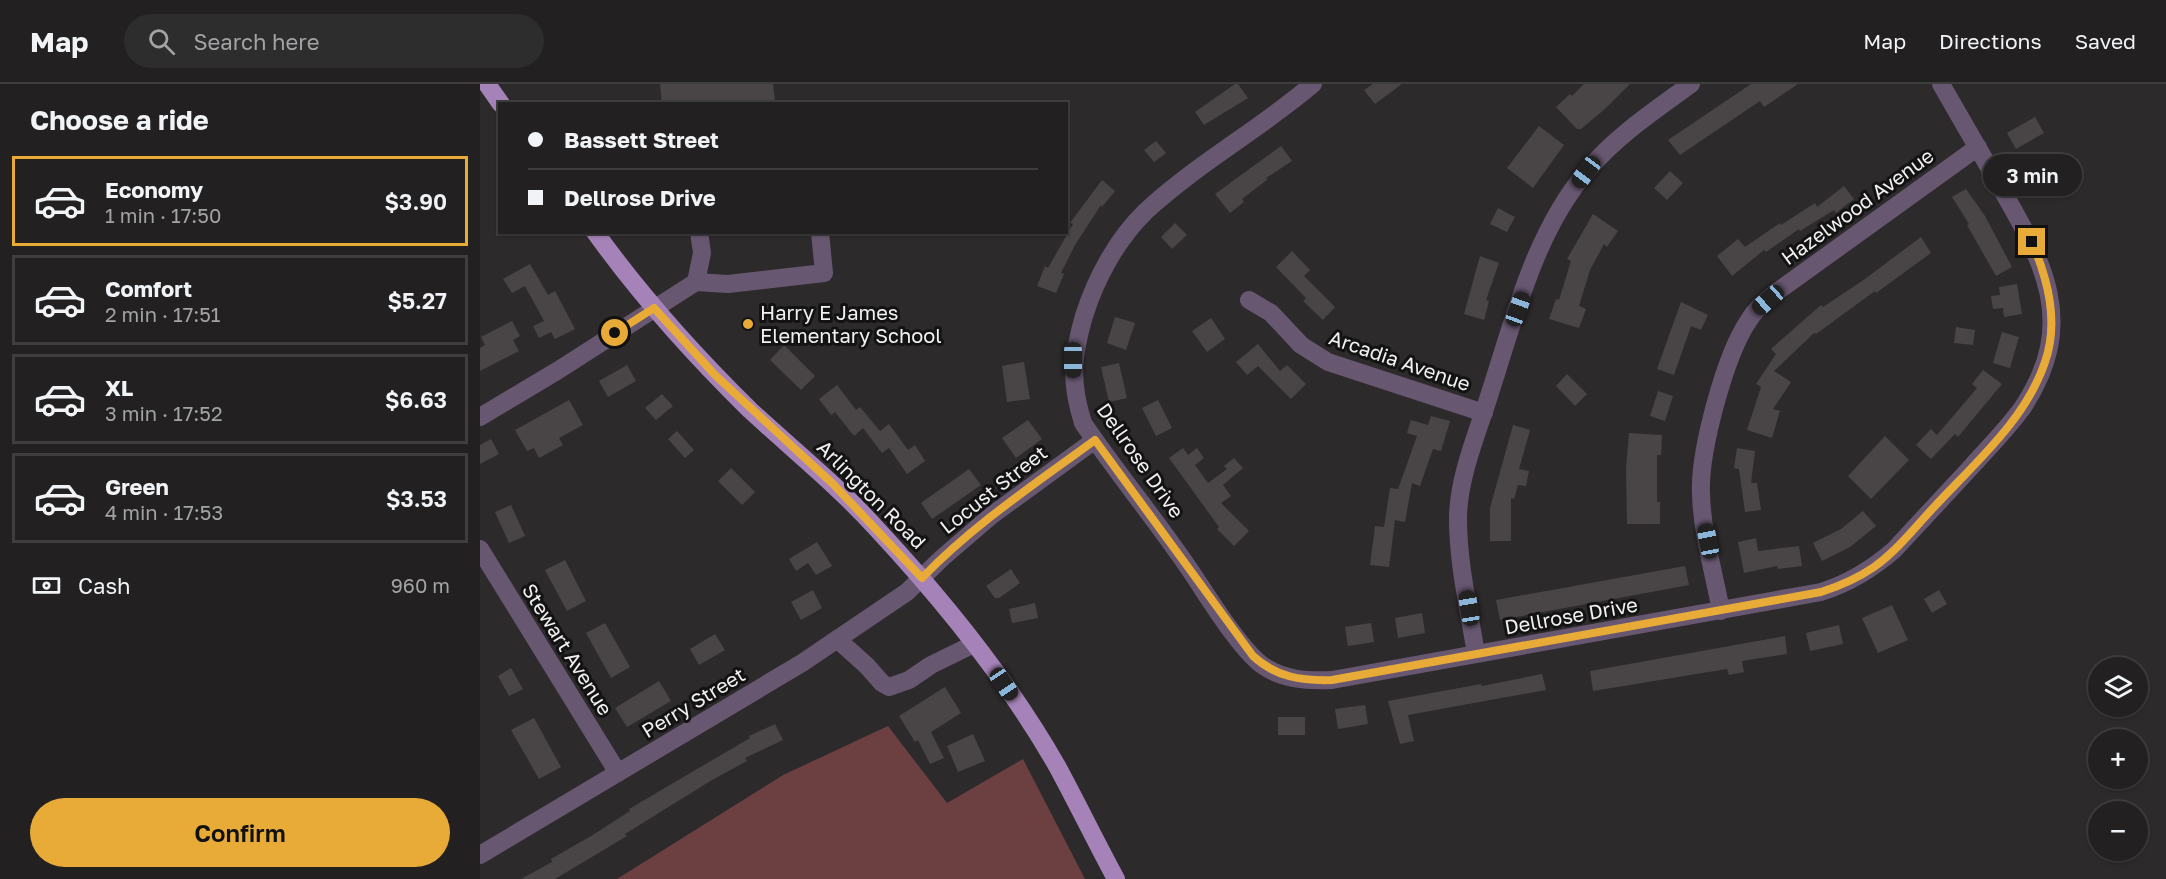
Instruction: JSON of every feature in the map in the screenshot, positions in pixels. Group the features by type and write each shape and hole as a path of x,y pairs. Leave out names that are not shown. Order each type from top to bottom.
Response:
{"main road":[{"path":"487,84 500,102"},
{"name":"Arlington Road","path":"597,234 654,308 715,375 833,484 922,578 974,644 1025,716 1056,766 1116,879"}],"street":[{"name":"Dellrose Drive","path":"1313,84 1282,111 1198,170 1146,212 1114,251 1097,282 1073,360 1077,403 1083,423 1253,656 1278,674 1296,679 1332,680 1821,592 1845,585 1875,566 1894,550 1989,448 2023,407 2046,361 2050,341 2052,321 2046,277 2032,242 1941,84"},
{"path":"1476,654 1459,540 1458,516 1462,484 1538,255 1566,199 1609,147 1691,84"},
{"name":"Hazelwood Avenue","path":"1721,611 1704,518 1701,472 1712,418 1736,342 1758,308 1778,291 1978,147"},
{"path":"696,282 702,253 699,234"},
{"path":"480,417 557,371 696,282 728,284 824,273 820,234"},
{"name":"Arcadia Avenue","path":"1249,300 1271,313 1301,345 1321,358 1484,413"},
{"name":"Locust Street","path":"922,578 992,515 1095,440"},
{"name":"Stewart Avenue","path":"480,549 618,773"},
{"name":"Perry Street","path":"480,855 802,663 907,592 922,578"},
{"path":"837,639 882,683 889,687 909,680 931,665 974,644"}],"shaded area":[{"path":"888,726 947,803 1023,759 1085,879 617,879 783,775"}],"building":[{"path":"660,84 773,84 775,101 737,102 662,102"},
{"path":"1238,84 1248,98 1204,125 1195,112"},
{"path":"1373,84 1402,84 1375,104 1364,90"},
{"path":"1584,84 1630,84 1606,108 1581,129 1577,129 1556,107"},
{"path":"1751,84 1798,84 1764,107 1760,101 1680,155 1668,140"},
{"path":"2035,117 2044,133 2016,149 2007,133"},
{"path":"1539,126 1564,145 1533,188 1507,168"},
{"path":"1156,141 1166,153 1154,162 1144,150"},
{"path":"1281,146 1292,161 1266,178 1268,179 1242,199 1244,202 1230,213 1215,194"},
{"path":"1670,171 1683,183 1667,200 1654,188"},
{"path":"1102,180 1115,191 1102,207 1101,205 1075,245 1061,273 1064,274 1056,293 1037,286 1045,266 1048,268 1068,234 1073,224 1070,223"},
{"path":"1844,186 1854,199 1836,213 1834,210 1800,231 1799,229 1766,252 1764,250 1732,276 1717,256 1738,239 1745,247 1815,203 1817,207"},
{"path":"1966,189 1985,216 2012,267 1996,276 1952,197"},
{"path":"1498,208 1515,217 1507,232 1490,224"},
{"path":"1593,214 1618,231 1607,247 1604,244 1590,270 1579,306 1586,309 1579,328 1549,319 1556,299 1559,300 1571,261 1567,259"},
{"path":"1175,223 1187,235 1172,249 1161,237"},
{"path":"1921,237 1931,253 1876,293 1875,291 1816,334 1814,333 1774,371 1791,382 1773,409 1780,411 1772,438 1747,430 1761,387 1756,384 1776,354 1771,349 1821,305 1823,307 1865,279"},
{"path":"1292,251 1310,270 1304,276 1335,307 1323,320 1303,301 1306,298 1276,267"},
{"path":"1480,256 1499,263 1486,300 1489,301 1484,320 1464,314"},
{"path":"530,264 548,295 555,291 575,329 555,339 551,332 539,338 533,326 544,321 525,286 512,293 503,279"},
{"path":"2017,284 2022,314 2004,317 2003,308 1993,309 1991,296 2000,295 1999,287"},
{"path":"1681,302 1708,315 1701,330 1691,326 1674,375 1657,369"},
{"path":"1115,317 1135,323 1126,350 1107,343"},
{"path":"1211,318 1225,339 1207,352 1192,331"},
{"path":"512,321 520,336 513,340 519,351 480,371 480,348 485,345 481,337"},
{"path":"1956,327 1975,330 1973,345 1954,343"},
{"path":"2002,332 2019,337 2010,368 1993,363"},
{"path":"1258,344 1280,371 1287,365 1306,384 1291,399 1258,366 1247,375 1236,362"},
{"path":"784,345 815,376 801,390 770,360"},
{"path":"1024,362 1030,399 1007,402 1002,366"},
{"path":"1119,363 1127,398 1109,402 1101,367"},
{"path":"627,365 636,381 608,397 599,381"},
{"path":"1983,370 2002,384 1958,437 1955,434 1931,459 1916,445 1931,429 1937,435 1977,388 1972,384"},
{"path":"1567,374 1587,394 1575,406 1556,386"},
{"path":"837,385 856,410 860,407 880,431 889,424 908,450 915,445 925,461 907,474 889,448 882,453 863,428 854,436 835,412 831,415 819,399"},
{"path":"1658,391 1673,396 1665,421 1650,416"},
{"path":"662,394 673,406 656,420 645,408"},
{"path":"569,400 583,425 559,438 563,445 539,458 534,448 527,451 515,430"},
{"path":"1158,400 1172,428 1156,436 1142,408"},
{"path":"1431,416 1450,421 1441,451 1433,449 1420,486 1412,483 1405,522 1395,520 1389,567 1370,565 1375,526 1384,527 1390,488 1398,489 1417,436 1407,433 1411,420 1428,425"},
{"path":"1028,420 1042,439 1016,458 1002,438"},
{"path":"1513,425 1530,430 1519,469 1529,471 1526,486 1518,485 1514,499 1511,498 1511,541 1490,541 1490,508"},
{"path":"677,431 694,450 685,458 668,439"},
{"path":"1629,433 1662,435 1661,455 1657,455 1657,502 1660,502 1660,524 1627,524 1626,468"},
{"path":"1885,436 1909,460 1871,499 1848,476"},
{"path":"491,439 499,454 480,464 480,445"},
{"path":"1183,448 1188,455 1197,448 1204,458 1195,465 1208,483 1227,469 1224,466 1234,458 1243,468 1223,485 1231,496 1221,503 1249,531 1234,546 1217,529 1219,527 1169,458"},
{"path":"1737,448 1755,451 1751,483 1757,483 1761,510 1745,512 1739,469 1734,468"},
{"path":"731,468 755,492 742,505 718,481"},
{"path":"969,469 981,485 932,519 921,503"},
{"path":"511,505 525,536 509,543 495,512"},
{"path":"1863,511 1876,526 1850,547 1822,561 1813,543 1841,529"},
{"path":"1756,538 1758,551 1799,546 1802,566 1778,569 1777,566 1744,573 1738,542"},
{"path":"817,542 832,566 816,575 808,563 796,571 789,559"},
{"path":"565,560 586,601 567,611 545,570"},
{"path":"1685,566 1689,585 1500,620 1496,600"},
{"path":"1011,569 1020,583 999,598 995,598 986,586"},
{"path":"813,590 822,608 801,620 791,602"},
{"path":"1939,590 1947,604 1932,613 1924,599"},
{"path":"1035,603 1038,618 1012,623 1009,609"},
{"path":"1892,605 1908,640 1878,653 1862,618"},
{"path":"1422,613 1425,633 1398,638 1395,618"},
{"path":"605,623 630,667 611,678 586,633"},
{"path":"1371,623 1374,642 1348,646 1345,627"},
{"path":"1839,625 1843,644 1810,651 1806,633"},
{"path":"715,634 725,650 699,665 690,649"},
{"path":"1785,636 1787,654 1742,661 1744,672 1729,675 1727,669 1593,691 1590,671"},
{"path":"511,668 523,689 509,696 498,676"},
{"path":"1542,674 1546,690 1408,715 1414,741 1400,744 1388,701"},
{"path":"659,681 671,701 627,727 615,708"},
{"path":"945,687 961,713 931,732 944,758 930,764 918,740 915,742 899,716"},
{"path":"1365,705 1368,724 1338,729 1335,709"},
{"path":"1278,717 1305,717 1305,735 1278,735"},
{"path":"534,718 561,767 539,779 511,730"},
{"path":"775,724 783,740 745,758 747,761 625,834 627,836 555,879 521,879 552,862 551,859 630,811 629,809 750,738 749,736"},
{"path":"973,734 985,761 958,772 947,746"}],"place":[{"name":"Harry E James Elementary School","path":"748,324"}],"route":[{"path":"615,333 654,308 715,375 833,484 922,578 992,515 1095,440 1253,656 1262,665 1278,674 1312,681 1332,680 1617,630 1821,592 1845,585 1875,566 1894,550 1989,448 2023,407 2036,385 2046,361 2052,321 2046,277 2032,242"}]}
